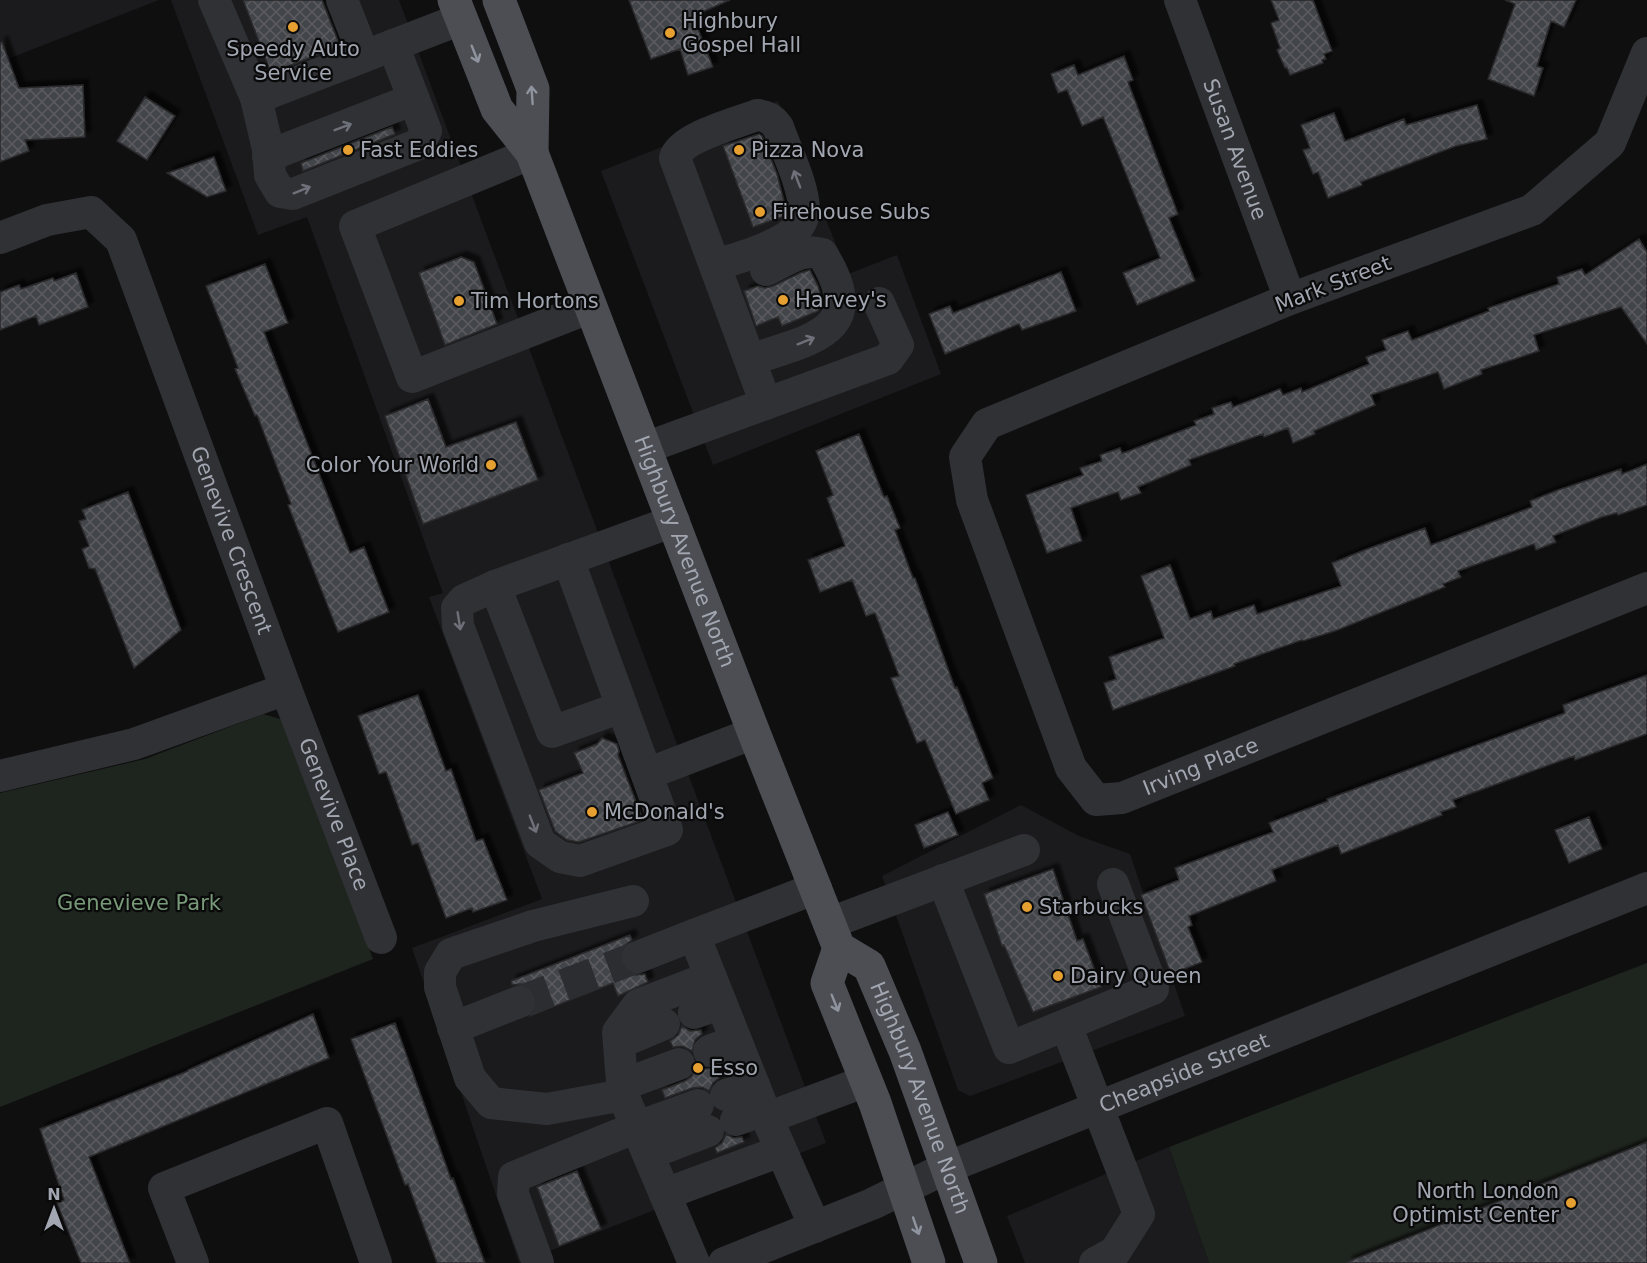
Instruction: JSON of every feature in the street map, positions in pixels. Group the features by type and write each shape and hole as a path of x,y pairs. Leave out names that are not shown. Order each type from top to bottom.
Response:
{"main road":[{"name":"Highbury Avenue North","path":"499,0 533,89 532,153"},
{"name":"Highbury Avenue North","path":"458,10 497,109 532,153 834,936 869,966 905,1051 981,1263"},
{"name":"Highbury Avenue North","path":"834,936 827,982 866,1081 929,1263"}],"street":[{"path":"214,0 256,98 270,175 280,192 293,194 419,144 426,131 393,45"},
{"path":"342,0 364,56"},
{"name":"Susan Avenue","path":"1180,0 1290,299"},
{"path":"256,98 393,45 458,10"},
{"name":"Mark Street","path":"964,457 987,424 1290,299 1532,210 1610,143 1647,53"},
{"path":"268,156 414,99"},
{"path":"719,276 777,243 792,233 802,222 804,210 800,187 778,127 772,119 765,115 757,115 691,140 677,152 675,158 766,404"},
{"path":"532,153 355,226 412,377 591,307"},
{"name":"Genevive Crescent","path":"0,238 47,220 92,212 121,240 286,689"},
{"path":"719,276 772,267 804,251 812,251 822,254 841,297 841,309 836,321 826,330 811,339 750,360"},
{"path":"645,448 888,359 898,345 879,303"},
{"name":"Irving Place","path":"964,457 972,500 1071,768 1096,800 1122,798 1647,588"},
{"path":"568,559 667,830 580,861 560,857 540,843 458,626 457,608 464,600 495,586 568,559 674,521"},
{"path":"495,586 552,732 622,707"},
{"path":"0,776 134,744 286,689"},
{"name":"Genevive Place","path":"286,689 381,938"},
{"path":"646,774 754,733"},
{"path":"834,936 943,880 1024,850"},
{"path":"943,880 1009,1048 1153,989 1113,884"},
{"path":"638,957 816,888"},
{"name":"Cheapside Street","path":"728,1262 872,1204 946,1168 1647,888"},
{"path":"633,901 533,926 451,954 440,972 440,987 470,1078 491,1103 547,1109 623,1090 679,1064"},
{"path":"694,935 708,997 723,1046 736,1109 781,1151 815,1227"},
{"path":"694,1263 623,1090 618,1032 638,1005 708,997"},
{"path":"453,1028 519,1002"},
{"path":"618,1043 664,1024"},
{"path":"1066,1025 1139,1214 1105,1260"},
{"path":"538,1263 513,1194 514,1177 642,1140 736,1109 866,1081"},
{"path":"193,1263 164,1188 327,1123 376,1263"},
{"path":"665,1194 781,1151"}],"shaded area":[{"path":"0,0 159,0 0,62"},
{"path":"171,0 399,0 826,1143 519,1263 412,948 542,899 429,597 443,593 307,217 258,235"},
{"path":"778,101 848,274 897,255 941,374 713,465 601,171"},
{"path":"1021,805 1079,836 1130,854 1185,1016 970,1096 958,1090 882,876"},
{"path":"1169,1147 1209,1263 1025,1263 1007,1216"}],"green space":[{"name":"Genevieve Park","path":"263,714 284,720 373,959 0,1107 0,793 145,759"},
{"path":"1647,963 1647,1263 1209,1263 1169,1147"}],"building":[{"name":"Speedy Auto Service","path":"243,0 322,0 340,46 271,73"},
{"name":"Highbury Gospel Hall","path":"629,0 730,0 693,16 713,67 688,75 680,49 651,59"},
{"path":"1271,0 1313,0 1332,51 1324,54 1326,59 1322,60 1323,63 1290,75 1277,50 1280,48 1271,23 1279,20"},
{"path":"1505,0 1576,0 1564,27 1551,21 1537,66 1543,68 1534,96 1488,79 1515,4"},
{"path":"2,42 19,88 83,85 85,137 25,140 29,151 0,162 0,43"},
{"path":"1124,56 1133,80 1128,82 1178,214 1169,218 1195,281 1137,305 1123,273 1160,258 1103,117 1082,126 1067,90 1058,93 1051,74 1074,65 1078,75"},
{"path":"145,97 175,116 147,160 117,141"},
{"path":"1477,105 1487,139 1456,146 1361,182 1362,185 1328,198 1318,172 1313,174 1303,150 1310,148 1301,125 1334,113 1345,141 1404,119 1406,125"},
{"path":"392,127 395,134 303,171 301,163"},
{"path":"759,134 762,136 777,174 786,209 782,217 753,227 723,146"},
{"path":"214,157 226,191 207,197 167,173"},
{"path":"1639,239 1647,252 1647,344 1621,307 1534,335 1539,351 1481,370 1482,374 1444,389 1438,372 1371,395 1375,405 1314,431 1315,434 1293,443 1288,428 1264,437 1263,434 1189,460 1191,465 1138,487 1141,493 1121,500 1118,492 1071,508 1082,541 1047,553 1026,495 1083,475 1080,468 1102,461 1100,455 1120,448 1122,453 1126,452 1196,425 1194,421 1214,414 1212,408 1231,402 1233,407 1280,389 1283,395 1301,388 1302,392 1369,364 1366,357 1386,350 1382,340 1408,331 1412,340 1489,311 1488,308 1559,284 1557,277 1582,269 1585,275"},
{"name":"Tim Hortons","path":"461,257 474,262 497,324 445,345 419,273"},
{"path":"265,264 288,323 264,332 350,553 364,547 389,612 338,632 288,505 291,504 257,415 255,416 235,369 238,368 206,286"},
{"name":"Harvey's","path":"810,270 822,301 818,311 782,326 778,317 756,326 744,291 758,286 765,288 773,286"},
{"path":"1061,272 1076,311 1022,330 1019,324 945,354 929,314 950,306 953,313"},
{"path":"76,273 88,307 39,325 36,316 0,330 0,292 19,285 21,289 53,278 54,281"},
{"path":"428,399 446,447 516,422 538,480 423,524 385,416"},
{"path":"859,434 884,497 887,496 900,528 895,530 955,688 957,687 993,778 982,783 989,800 956,814 925,740 917,743 904,711 891,678 899,676 875,613 866,616 852,580 820,592 808,560 845,546 827,498 833,495 816,451"},
{"path":"1647,464 1647,505 1618,515 1617,513 1602,517 1553,536 1556,542 1536,550 1534,544 1458,571 1461,577 1443,584 1445,587 1335,631 1234,664 1235,666 1113,710 1104,683 1116,679 1109,657 1164,638 1141,576 1170,565 1190,619 1211,611 1213,619 1254,605 1257,614 1341,586 1332,563 1367,549 1425,528 1431,545 1532,507 1530,501 1558,490 1621,469 1622,474"},
{"path":"128,492 181,630 134,668 95,569 89,568 82,549 89,546 79,521 86,519 82,510"},
{"path":"1647,675 1647,734 1575,760 1574,756 1453,800 1456,807 1441,812 1442,815 1341,854 1338,845 1272,870 1276,881 1189,916 1192,925 1188,927 1202,962 1171,974 1141,895 1179,880 1175,868 1273,832 1269,823 1328,801 1327,799 1565,713 1563,705"},
{"path":"418,695 446,771 451,769 476,841 483,839 507,900 473,912 472,908 446,918 418,843 412,845 386,772 379,774 358,716"},
{"name":"McDonald's","path":"602,738 617,744 618,755 643,820 579,842 567,840 555,831 539,790 583,773 574,753 597,744"},
{"path":"948,812 958,835 924,848 915,825"},
{"path":"1589,817 1602,849 1569,863 1555,830"},
{"path":"1053,869 1077,941 1083,939 1101,987 1033,1012 1004,945 1002,946 984,894"},
{"path":"630,935 632,940 624,946 620,955 621,963 627,971 636,975 645,974 648,982 618,996 613,983 530,1016 537,1005 535,995 530,988 521,984 512,985 511,981"},
{"path":"313,1014 329,1058 89,1157 130,1263 81,1263 57,1203 64,1200 40,1129 188,1071"},
{"path":"395,1023 451,1179 453,1178 485,1263 437,1263 408,1184 405,1185 351,1039"},
{"path":"682,1026 690,1031 701,1030 702,1034 695,1040 692,1051 683,1046 673,1047 670,1041 678,1035"},
{"path":"696,1064 705,1069 715,1068 719,1078 709,1091 702,1087 692,1088 665,1098 662,1090 692,1076"},
{"path":"726,1134 733,1138 742,1137 744,1142 717,1153 715,1148 722,1143"},
{"name":"North London Optimist Center","path":"1647,1142 1647,1263 1347,1263 1347,1262"},
{"path":"577,1171 601,1229 559,1246 537,1187"}],"tunnel":[{"path":"519,1002 638,957"}],"place":[{"name":"Speedy Auto Service","path":"293,27"},
{"name":"Highbury Gospel Hall","path":"670,33"},
{"name":"Fast Eddies","path":"348,150"},
{"name":"Pizza Nova","path":"739,150"},
{"name":"Firehouse Subs","path":"760,212"},
{"name":"Harvey's","path":"783,300"},
{"name":"Tim Hortons","path":"459,301"},
{"name":"Color Your World","path":"491,465"},
{"name":"McDonald's","path":"592,812"},
{"name":"Starbucks","path":"1027,907"},
{"name":"Dairy Queen","path":"1058,976"},
{"name":"Esso","path":"698,1068"},
{"name":"North London Optimist Center","path":"1571,1203"}]}
